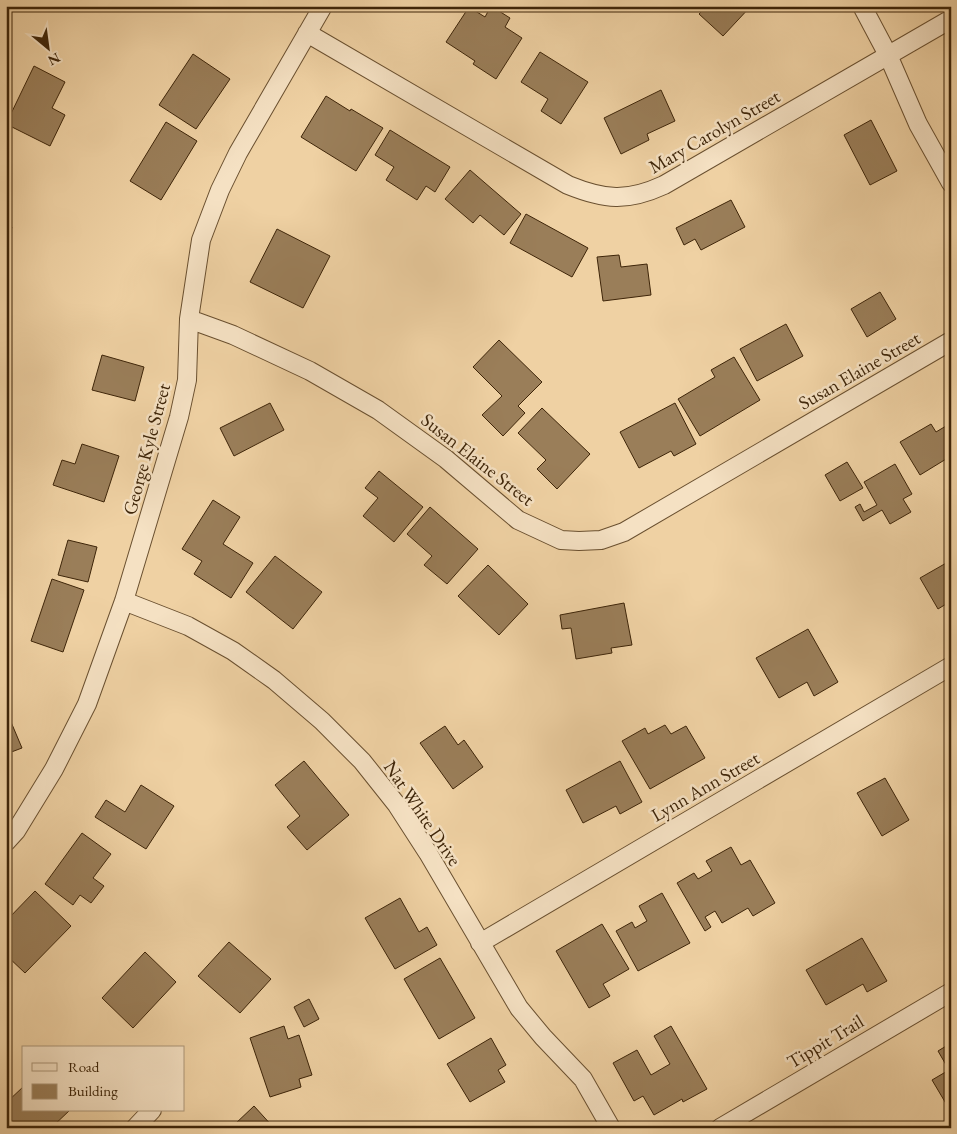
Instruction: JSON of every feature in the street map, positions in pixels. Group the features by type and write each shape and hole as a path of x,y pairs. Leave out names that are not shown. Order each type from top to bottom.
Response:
{"street":[{"name":"George Kyle Street","path":"6,842 16,830 54,770 87,704 124,601 179,417 187,380 189,319 201,240 220,190 238,153 322,6"},
{"path":"862,6 888,55 918,124 951,183"},
{"name":"Mary Carolyn Street","path":"307,33 568,186 591,194 616,198 646,193 664,185 951,19"},
{"name":"Susan Elaine Street","path":"189,319 233,335 319,376 378,410 446,459 518,520 561,540 579,541 601,540 624,532 951,341"},
{"name":"Nat White Drive","path":"124,601 188,626 233,651 274,680 322,721 362,761 397,805 428,853 519,1008 543,1037 583,1079 611,1128"},
{"name":"Lynn Ann Street","path":"480,943 951,666"},
{"name":"Tippit Trail","path":"720,1128 951,992"},
{"path":"135,1128 150,1112"}],"building":[{"path":"491,6 510,18 505,27 522,38 496,79 473,64 475,61 446,42 469,7 485,17"},
{"path":"707,6 751,6 723,36 699,14"},
{"path":"540,52 588,82 561,124 541,111 548,99 521,82"},
{"path":"193,54 230,79 196,129 159,105"},
{"path":"34,66 65,82 52,108 65,115 50,146 6,124"},
{"path":"661,90 675,121 647,134 649,140 621,154 604,118"},
{"path":"326,96 383,128 356,171 301,137"},
{"path":"871,120 897,171 870,185 844,135"},
{"path":"166,122 197,141 161,200 130,181"},
{"path":"390,130 450,167 435,192 426,186 417,200 386,180 394,167 375,155"},
{"path":"470,170 521,214 504,235 480,215 473,223 445,199"},
{"path":"731,200 745,227 701,250 695,239 684,245 676,228"},
{"path":"526,214 588,248 572,277 510,243"},
{"path":"6,225 12,227 6,252"},
{"path":"277,229 330,256 303,308 250,282"},
{"path":"619,255 621,267 647,264 651,295 603,301 597,257"},
{"path":"880,292 896,319 867,337 851,309"},
{"path":"786,324 803,356 757,381 740,349"},
{"path":"499,340 542,382 518,406 525,413 503,436 482,415 502,396 473,367"},
{"path":"102,355 144,367 135,401 92,390"},
{"path":"734,357 760,400 700,436 678,399 715,377 711,370"},
{"path":"270,403 284,430 234,456 220,428"},
{"path":"675,403 696,444 674,456 671,451 639,468 620,432"},
{"path":"542,408 590,454 557,489 537,469 546,460 518,433"},
{"path":"951,423 951,456 920,475 900,442 931,424 936,432"},
{"path":"82,444 119,456 104,502 53,485 62,460 75,464"},
{"path":"847,462 863,488 840,501 825,475"},
{"path":"895,464 912,494 903,499 911,512 890,524 882,510 863,521 855,507 860,504 864,512 877,505 864,482"},
{"path":"379,471 423,507 394,542 363,516 378,498 365,488"},
{"path":"213,500 240,517 223,544 253,563 231,598 194,574 202,561 182,549"},
{"path":"430,507 478,549 447,584 424,565 432,556 407,534"},
{"path":"68,540 97,547 88,582 58,575"},
{"path":"275,556 322,592 293,629 246,592"},
{"path":"948,562 951,566 951,601 938,609 920,578"},
{"path":"488,565 528,604 499,635 458,596"},
{"path":"52,579 84,590 63,652 31,641"},
{"path":"624,603 632,645 611,648 612,653 576,659 571,628 562,629 560,615"},
{"path":"808,629 838,682 814,696 807,682 779,698 756,658"},
{"path":"11,722 22,748 6,754 6,724"},
{"path":"665,725 671,734 686,726 705,758 650,789 622,741 645,728 648,734"},
{"path":"445,726 458,745 464,740 483,767 453,789 420,743"},
{"path":"304,761 349,815 307,850 287,827 300,816 275,785"},
{"path":"620,761 642,802 620,814 616,806 583,823 566,790"},
{"path":"885,778 909,820 882,836 857,793"},
{"path":"141,785 174,806 146,849 95,817 106,800 125,812"},
{"path":"82,833 111,854 93,878 104,886 91,903 80,895 73,905 45,884"},
{"path":"731,847 741,865 750,860 775,903 753,916 748,908 722,923 715,911 705,917 711,927 705,931 677,883 694,873 698,879 712,871 706,861"},
{"path":"35,891 71,926 25,973 6,955 6,921"},
{"path":"662,893 690,943 638,971 616,931 632,922 635,928 647,921 639,906"},
{"path":"400,898 419,932 427,927 437,945 395,969 365,918"},
{"path":"602,924 629,969 603,984 610,996 589,1008 556,951"},
{"path":"862,938 887,981 867,992 863,984 826,1005 806,970"},
{"path":"229,942 271,979 240,1013 198,976"},
{"path":"145,952 176,982 133,1028 102,998"},
{"path":"440,958 475,1018 439,1039 404,979"},
{"path":"309,999 319,1019 304,1027 294,1007"},
{"path":"284,1026 288,1039 299,1035 312,1075 299,1079 301,1087 270,1097 250,1038"},
{"path":"671,1026 707,1089 683,1102 682,1099 654,1115 643,1096 634,1101 613,1063 637,1050 651,1075 670,1064 654,1036"},
{"path":"491,1038 506,1065 498,1070 505,1082 470,1102 447,1064"},
{"path":"951,1043 951,1112 932,1080 949,1070 938,1051"},
{"path":"22,1088 22,1112 68,1112 51,1128 14,1128 6,1120 6,1103"},
{"path":"254,1106 274,1128 236,1128 234,1125"}]}
